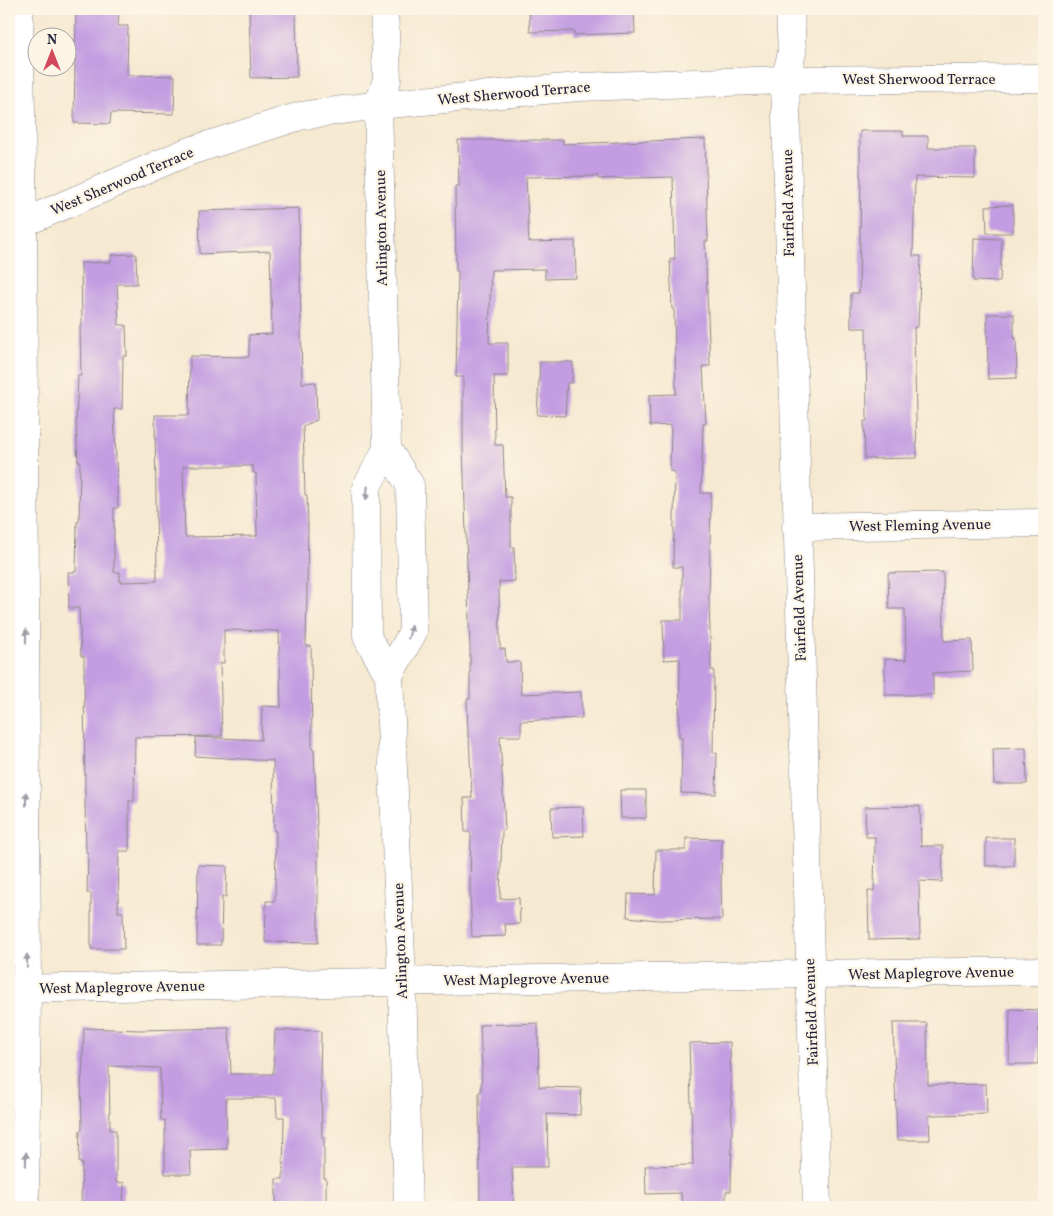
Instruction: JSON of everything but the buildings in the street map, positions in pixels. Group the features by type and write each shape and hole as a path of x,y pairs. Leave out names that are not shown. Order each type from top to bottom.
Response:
{"street":[{"path":"18,9 16,228 18,989 25,1207"},
{"name":"Arlington Avenue","path":"384,9 387,80 378,105 387,450 366,488 367,637 389,675 402,981 408,1207"},
{"name":"Fairfield Avenue","path":"790,9 792,53 785,80 816,1207"},
{"name":"West Sherwood Terrace","path":"16,228 187,152 300,116 378,105 578,87 785,80 1044,78"},
{"path":"387,450 410,485 413,632 389,675"},
{"name":"West Fleming Avenue","path":"796,527 1044,523"},
{"name":"West Maplegrove Avenue","path":"18,989 1044,971"}]}
